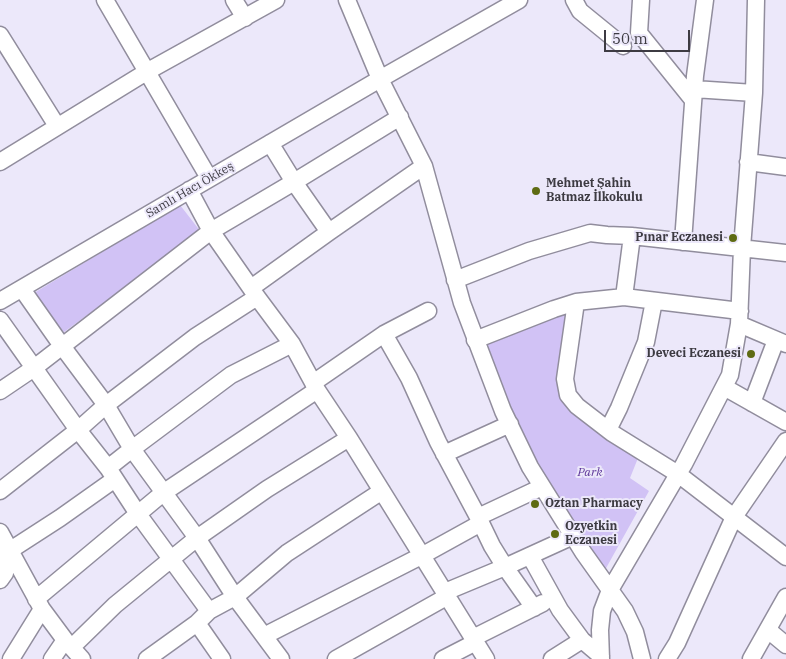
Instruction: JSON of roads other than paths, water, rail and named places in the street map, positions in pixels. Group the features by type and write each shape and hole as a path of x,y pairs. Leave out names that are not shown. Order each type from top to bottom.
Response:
{"street":[{"path":"105,0 210,178"},
{"path":"234,0 245,18"},
{"path":"0,162 148,71 276,0"},
{"path":"347,0 380,79 424,166 462,303 503,411 530,467 542,487 583,552 625,610 642,659"},
{"name":"Samlı Hacı Ökkeş","path":"0,301 519,0"},
{"path":"574,0 580,11 623,46"},
{"path":"641,0 639,33 694,94 754,93"},
{"path":"683,242 694,94 705,0"},
{"path":"601,658 600,630 602,612 610,590 678,474 730,375 740,317 742,248 754,93 756,0"},
{"path":"0,35 57,126"},
{"path":"0,391 34,368 211,231 400,117"},
{"path":"270,143 294,182 329,232"},
{"path":"748,162 786,166"},
{"path":"0,491 78,430 106,405 254,293 329,232 424,166"},
{"path":"189,190 211,231 292,344 315,387 423,555 486,659"},
{"path":"455,280 529,251 590,232 786,253"},
{"path":"624,298 632,236"},
{"path":"22,289 106,405 132,449 197,538 235,597 281,659"},
{"path":"475,340 576,302 624,298 654,301 740,317 781,342 752,403"},
{"path":"608,430 646,342 654,301"},
{"path":"576,302 565,379 568,395 577,406 608,430 678,474 786,557"},
{"path":"11,659 39,604 163,493 315,387 384,334 428,311"},
{"path":"0,320 209,611"},
{"path":"384,334 409,378 438,442 492,546 534,608"},
{"path":"5,552 60,518 111,473 132,449 231,376 292,344"},
{"path":"724,387 786,422"},
{"path":"444,454 510,424"},
{"path":"52,659 73,649 115,604 197,538 267,489 349,438"},
{"path":"667,659 677,643 734,517 786,441"},
{"path":"264,636 423,555 480,520 542,487"},
{"path":"147,659 197,623 209,611 235,597 287,553 382,491"},
{"path":"0,532 5,552 4,573 0,580"},
{"path":"336,659 446,594 573,536"},
{"path":"5,552 39,604 73,649"},
{"path":"530,556 560,610 582,640 601,658"},
{"path":"750,659 786,597"},
{"path":"443,659 474,640 553,598"},
{"path":"197,623 222,659"},
{"path":"768,630 786,645"},
{"path":"552,659 582,640"}],"place":[{"name":"Mehmet Şahin Batmaz İlkokulu","path":"536,191"},
{"name":"Pınar Eczanesi","path":"733,238"},
{"name":"Deveci Eczanesi","path":"751,354"},
{"name":"Oztan Pharmacy","path":"535,504"},
{"name":"Ozyetkin Eczanesi","path":"555,534"}],"park label":[{"name":"Park","path":"590,473"}]}
